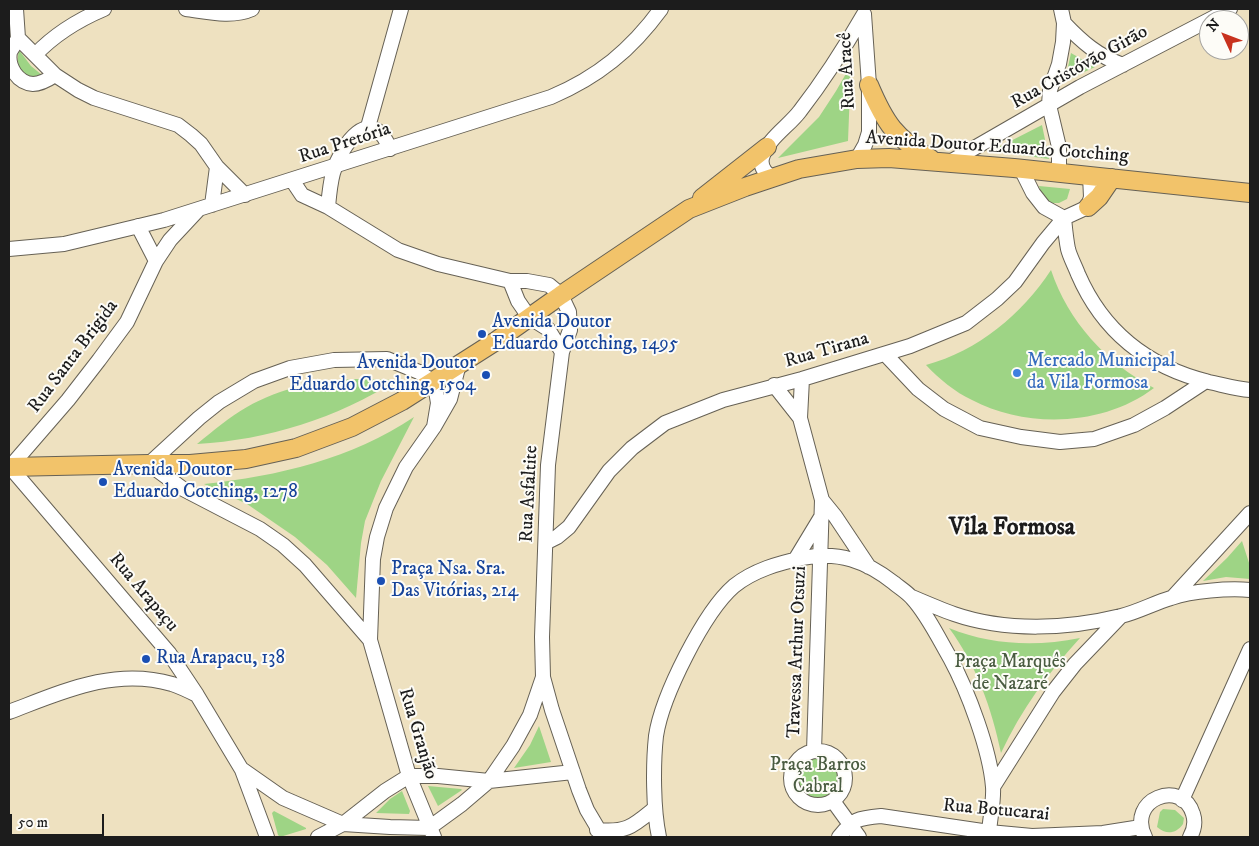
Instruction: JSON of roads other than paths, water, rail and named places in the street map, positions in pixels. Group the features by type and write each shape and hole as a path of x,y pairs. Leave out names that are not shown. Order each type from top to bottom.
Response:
{"main road":[{"path":"869,85 884,118 896,134 911,148 942,162"},
{"path":"689,209 767,147"},
{"name":"Avenida Doutor Eduardo Cotching","path":"9,467 190,464 246,459 296,448 352,427 402,401 432,382 689,209 772,177 799,169 857,159 889,158 1021,169 1250,193"},
{"path":"1088,207 1099,197 1112,178"}],"street":[{"path":"16,9 18,38 10,51 12,69 19,78 27,83 35,84 56,75"},
{"path":"35,55 47,42 70,26 104,9"},
{"path":"186,9 223,14 236,14 252,9"},
{"path":"368,127 401,9"},
{"name":"Rua Pretória","path":"9,249 64,244 198,210 551,97 579,85 603,69 628,48 647,28 660,9"},
{"path":"1059,173 1059,147 1049,105 1050,90 1062,50 1064,23 1061,9"},
{"name":"Rua Cristóvão Girão","path":"942,162 1230,9"},
{"path":"772,177 762,167 762,160 767,147 799,112 848,43 865,11"},
{"name":"Rua Aracê","path":"857,159 865,145 869,132 869,85 865,11"},
{"path":"1064,23 1080,40 1094,51 1107,59 1123,65"},
{"path":"18,38 56,75 94,98 178,125 201,144 217,167 245,195"},
{"path":"328,207 336,166 344,148 359,131 368,127 375,128 385,137 390,149"},
{"path":"212,205 217,167"},
{"path":"1021,169 1033,193 1044,207 1064,218 1068,249 1091,300 1118,335 1161,365 1187,376 1249,392"},
{"path":"1088,207 1092,197 1090,176"},
{"path":"292,180 302,195 328,207 398,250 438,264 510,281 527,281 549,285 561,294"},
{"name":"Rua Tirana","path":"547,542 557,537 569,527 609,471 626,454 665,423 723,400 802,379 910,346 966,323 978,316 1015,282 1064,218 1088,207"},
{"name":"Rua Santa Brigida","path":"9,467 68,400 127,322 156,261 170,240 198,210"},
{"path":"138,226 156,261"},
{"path":"1043,243 1057,244 1068,249"},
{"path":"510,281 518,301 529,317 548,329 562,352"},
{"name":"Rua Asfaltite","path":"561,294 569,312 570,330 562,352 548,465 547,542 542,637 543,677 573,772 587,810 600,834"},
{"path":"885,354 911,382 944,409 980,428 1021,437 1060,442 1094,439 1134,425 1166,408 1206,381"},
{"path":"370,640 305,565 283,545 260,529 183,489 149,464 219,402 254,381 290,368 334,360 387,359 419,372 432,382 438,403 434,427"},
{"path":"370,640 373,559 377,537 386,508 406,467 434,427 450,399 459,364"},
{"path":"802,379 800,418 822,500 870,567"},
{"path":"774,385 800,418"},
{"name":"Rua Arapaçu","path":"9,467 169,653 197,695 242,770 267,837"},
{"name":"Travessa Arthur Otsuzi","path":"814,751 822,500"},
{"path":"1173,597 1250,512"},
{"path":"795,560 822,516"},
{"path":"659,837 655,808 656,734 669,694 699,632 717,605 734,586 759,571 795,560 820,555 836,555 856,561 880,572 912,597 956,615 1013,626 1044,627 1121,616 1173,597 1231,588 1250,590"},
{"path":"912,597 936,633 960,677 987,756 993,788 989,832"},
{"path":"993,788 1053,692 1075,664 1121,616"},
{"name":"Rua Granjão","path":"370,640 409,776 431,832"},
{"path":"1182,800 1250,649"},
{"path":"242,770 283,798 343,824 431,832 489,781 513,746 530,715 543,677"},
{"path":"9,712 93,682 116,678 144,679 172,684 197,695"},
{"path":"814,751 824,751 832,754 843,766 845,774 843,790 832,801 821,805 812,805 803,801 796,794 790,776 793,766 799,758 806,753 814,751"},
{"path":"318,837 343,824 385,791 409,776 438,776 489,781 573,772"},
{"path":"1143,832 1143,813 1150,802 1169,795 1182,800 1193,812 1195,819 1190,837"},
{"path":"832,801 859,837"},
{"path":"600,834 621,831 632,826 655,808"},
{"name":"Rua Botucarai","path":"849,824 863,818 881,816 989,832 1032,836 1143,832"},
{"path":"838,837 849,824"}],"place":[{"name":"Avenida Doutor Eduardo Cotching, 1495","path":"482,334"},
{"name":"Mercado Municipal da Vila Formosa","path":"1017,373"},
{"name":"Avenida Doutor Eduardo Cotching, 1504","path":"486,375"},
{"name":"Avenida Doutor Eduardo Cotching, 1278","path":"103,482"},
{"name":"Praça Nsa. Sra. Das Vitórias, 214","path":"381,581"},
{"name":"Rua Arapacu, 138","path":"146,659"}],"district":[{"name":"Vila Formosa","path":"1012,529"}],"park label":[{"name":"Praça Marquês de Nazaré","path":"1010,674"},
{"name":"Praça Barros Cabral","path":"818,777"}]}
